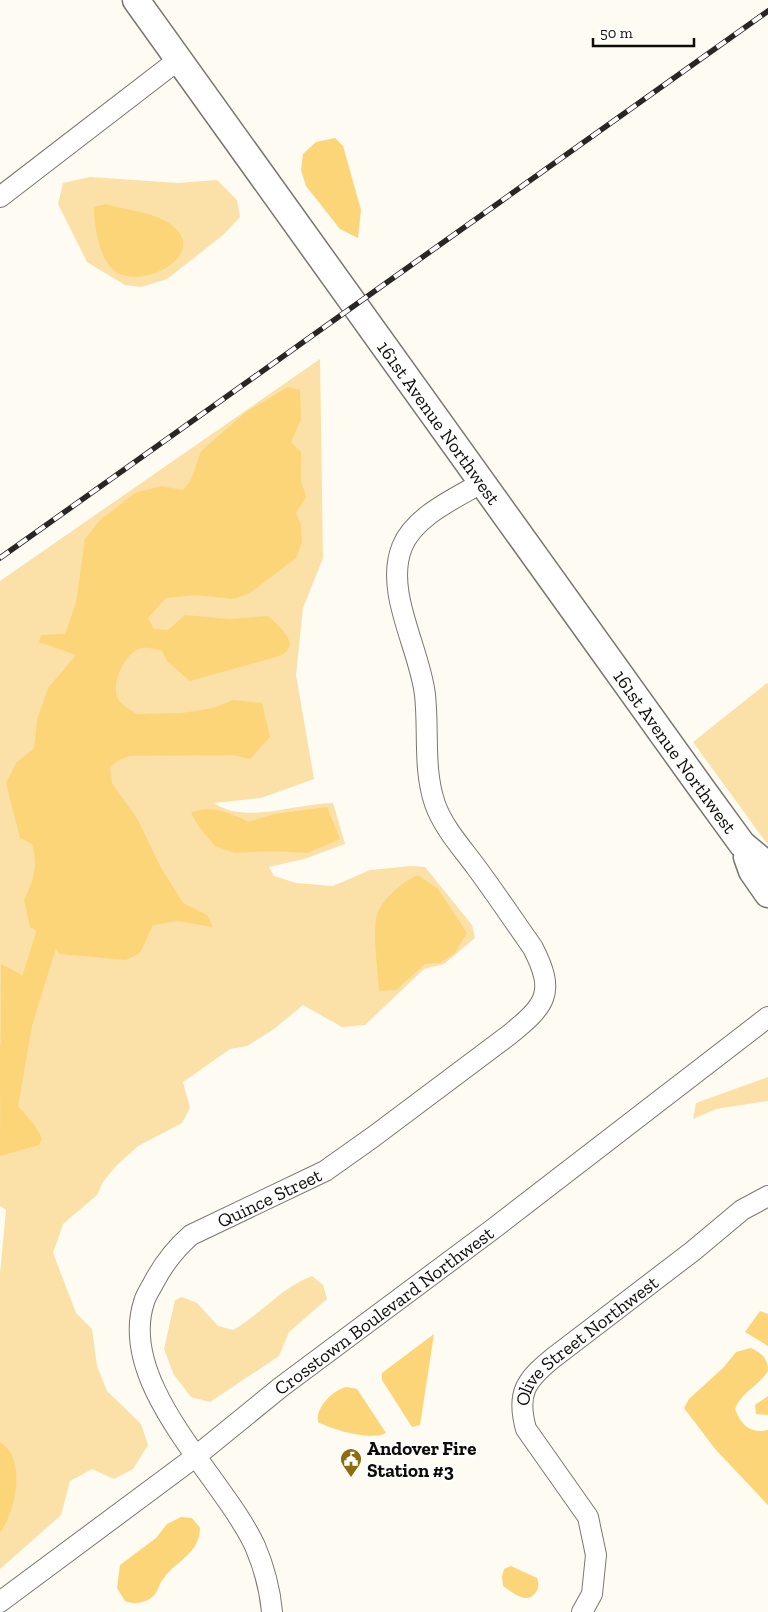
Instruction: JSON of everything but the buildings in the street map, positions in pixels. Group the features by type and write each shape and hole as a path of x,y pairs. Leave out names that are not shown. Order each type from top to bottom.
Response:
{"main road":[{"name":"161st Avenue Northwest","path":"136,0 742,844 752,871 768,894"},
{"name":"161st Avenue Northwest","path":"742,844 760,858 768,870"}],"street":[{"path":"0,197 178,60"},
{"name":"Quince Street","path":"272,1612 264,1573 254,1546 238,1518 195,1457 149,1376 140,1346 144,1302 164,1263 176,1247 191,1235 213,1222 325,1171 373,1138 510,1035 527,1021 543,1002 546,986 542,967 533,948 450,831 435,805 428,777 425,694 401,605 397,564 402,546 413,530 431,514 483,482"},
{"name":"Crosstown Boulevard Northwest","path":"0,1602 195,1457 288,1381 494,1229 768,1016"},
{"name":"Olive Street Northwest","path":"582,1612 592,1594 596,1555 588,1517 526,1429 521,1412 526,1384 533,1374 546,1363 693,1251 742,1210 768,1196"}],"shaded area":[{"path":"335,138 343,146 361,210 358,238 340,229 306,186 301,170 303,154 316,142"},
{"path":"90,177 178,183 217,180 237,200 240,217 223,235 167,279 141,287 125,285 87,262 58,204 63,183"},
{"path":"106,204 152,215 175,228 182,239 183,249 177,258 168,267 156,273 129,277 118,273 106,261 97,234 94,207"},
{"path":"320,359 323,558 303,608 296,675 314,779 261,798 214,803 227,809 256,813 333,803 345,844 304,859 269,867 274,876 296,883 333,886 370,870 411,866 425,867 472,925 475,938 444,964 424,969 365,1025 342,1027 303,1005 274,1029 247,1046 230,1049 183,1082 190,1108 182,1123 138,1146 116,1166 103,1182 97,1195 63,1224 53,1253 76,1313 92,1329 97,1366 107,1391 141,1424 148,1445 133,1469 114,1479 92,1469 70,1481 61,1515 0,1569 0,1273 6,1210 0,1206 0,581"},
{"path":"288,387 300,390 301,419 291,442 301,452 301,480 306,497 296,513 301,525 302,542 296,558 250,593 234,599 196,595 166,598 148,618 154,629 168,630 185,615 230,619 268,616 288,637 289,648 285,653 276,657 190,681 168,662 162,651 143,648 136,650 130,655 120,670 117,679 116,688 120,702 136,714 182,713 213,708 233,700 262,703 270,737 250,759 233,755 130,756 117,761 110,767 112,783 138,820 160,866 183,903 207,915 213,927 177,921 153,925 140,953 126,960 60,954 47,937 30,927 24,900 34,873 34,852 32,844 20,838 6,783 16,763 34,748 37,720 48,688 76,655 39,642 41,635 65,634 76,603 85,539 99,521 135,493 161,486 183,490 191,480 201,451 246,412"},
{"path":"768,684 768,845 693,742"},
{"path":"327,807 340,839 307,853 270,851 235,853 215,846 199,827 191,813 205,809 220,811 248,822 274,814"},
{"path":"418,875 438,889 467,933 455,953 440,963 425,964 396,990 379,991 375,935 378,912 392,893 405,882"},
{"path":"1,964 22,975 34,1015 18,1106 33,1123 42,1138 39,1145 0,1156"},
{"path":"768,1077 768,1101 716,1109 693,1119 696,1103"},
{"path":"312,1276 323,1285 327,1299 289,1332 279,1356 210,1402 191,1397 174,1375 164,1349 175,1300 182,1297 197,1303 218,1326 233,1330 291,1287"},
{"path":"760,1311 768,1314 768,1346 745,1332"},
{"path":"434,1334 420,1425 412,1427 382,1380 382,1373"},
{"path":"751,1348 764,1357 768,1371 746,1393 735,1409 740,1420 747,1427 756,1431 768,1430 768,1505 716,1450 684,1408 689,1399 723,1368 736,1352"},
{"path":"347,1387 357,1389 386,1433 371,1436 362,1435 342,1431 318,1422 319,1410 326,1400 337,1391"},
{"path":"768,1396 768,1415 756,1414 755,1405"},
{"path":"0,1442 9,1450 14,1461 16,1486 10,1512 0,1533"},
{"path":"181,1517 192,1518 200,1528 196,1545 168,1572 151,1598 138,1603 125,1601 117,1588 120,1565 156,1538 167,1524"},
{"path":"511,1566 537,1578 538,1588 532,1596 524,1598 503,1586 502,1577 504,1569"}],"waterway":[{"path":"0,1087 47,937"}],"railway":[{"path":"0,558 768,11"}],"place":[{"name":"Andover Fire Station #3","path":"351,1478"}]}
